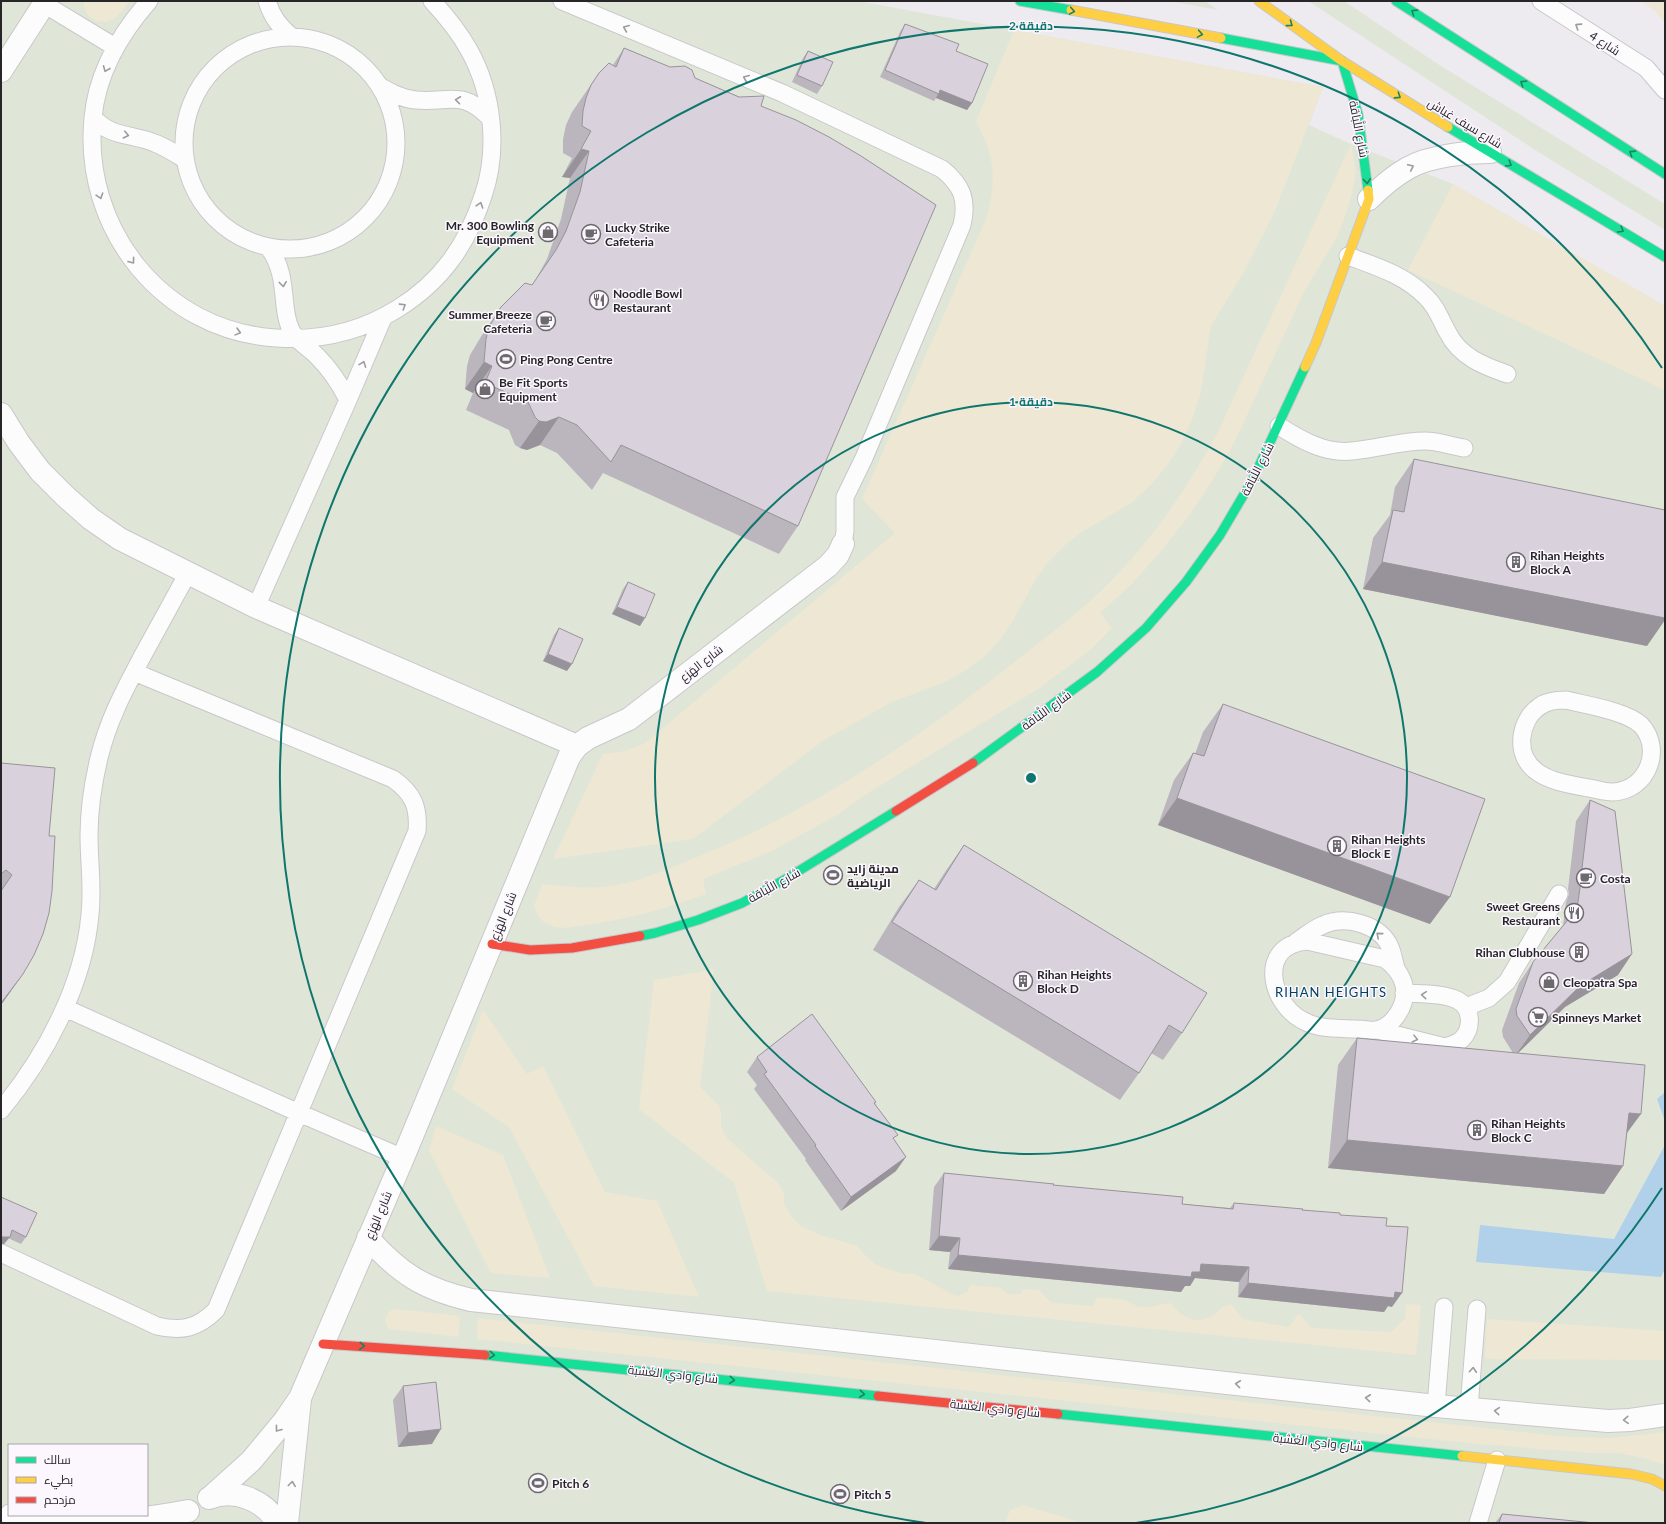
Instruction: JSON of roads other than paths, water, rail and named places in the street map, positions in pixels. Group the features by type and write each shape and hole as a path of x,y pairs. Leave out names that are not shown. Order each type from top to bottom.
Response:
{"street":[{"path":"1020,1 1342,61"},
{"name":"شارع سيف غباش","path":"1258,1 1342,61 1419,110 1665,257"},
{"path":"1396,1 1665,174"},
{"path":"1,71 45,3"},
{"name":"شارع اللَّباقة","path":"1342,61 1358,114 1369,199"},
{"name":"شارع اللَّباقة","path":"492,944 530,950 572,948 655,933 698,920 742,903 784,880 971,764 1097,672 1146,628 1186,582 1220,535 1253,479 1279,426 1316,343 1369,199 1385,183 1410,167 1446,156 1468,152 1490,152"},
{"path":"1,414 19,443 40,471 91,519 120,538 256,607 577,746"},
{"name":"شارع الهَزع","path":"211,1497 251,1461 285,1420 300,1398 403,1158 569,757 577,746 588,738 629,719 828,566 838,555 843,544"},
{"path":"368,1238 403,1272 424,1285 441,1292 470,1300 1436,1406 1608,1421 1637,1420 1665,1415"},
{"name":"شارع وادِي الغَشبة","path":"323,1344 467,1353 1631,1474 1652,1479 1665,1486"},
{"name":"شارع الهَزع","path":"287,1523 300,1398"},
{"path":"16,1516 56,1523 183,1517 198,1503 211,1497 225,1494 238,1495 252,1499 264,1506 274,1516 278,1523"}],"lane":[{"path":"149,1 132,21 115,47 105,69 97,93 93,117 92,155 98,192 112,228 131,261 157,289 188,311 222,328 260,337 298,340 356,330 383,318 412,300 438,277 459,249 476,220 486,187 492,153 490,118 483,84 470,50 450,20 432,1"},
{"path":"267,1 271,14 276,23 292,37"},
{"path":"562,1 782,93 942,170 952,178 960,189 964,200 965,213 962,225 864,458 845,497 845,531 843,544"},
{"name":"شارع 4","path":"1541,1 1646,68 1665,90"},
{"path":"45,3 115,47"},
{"path":"292,37 319,41 333,46 352,56 368,70 381,87 392,109 397,134 396,158 390,182 378,204 362,222 342,237 324,244 294,250 269,248 248,242 236,235 213,217 196,194 190,181 184,160 183,136 187,114 196,92 210,74 226,58 246,46 268,39 292,37"},
{"path":"1646,68 1665,71"},
{"path":"381,87 391,93 414,100 426,101 456,98 464,100 479,107 490,118"},
{"path":"93,117 99,125 107,130 157,144 184,160"},
{"path":"269,248 274,255 281,272 287,320 291,331 298,340 315,354 330,370 348,400"},
{"path":"1348,256 1407,281 1427,297 1440,315 1448,335 1463,352 1479,364 1507,374"},
{"path":"256,607 383,318"},
{"path":"1279,426 1301,440 1326,450 1351,451 1400,442 1426,441 1464,448"},
{"path":"1,1110 33,1068 55,1028 65,1008 82,960 87,940 90,914 91,888 89,835 94,782 105,734 113,712 188,573"},
{"path":"1,1253 157,1326 169,1329 183,1329 195,1326 207,1319 216,1310 417,831 418,818 416,806 411,795 403,786 393,779 134,672"},
{"path":"1566,700 1622,714 1632,718 1642,726 1648,735 1652,746 1652,757 1649,769 1643,779 1635,786 1624,791 1612,793 1555,780 1535,771 1528,763 1522,751 1521,738 1524,725 1531,714 1541,705 1553,701 1566,700"},
{"path":"1466,1007 1489,998 1507,982 1559,894"},
{"path":"1377,1030 1386,1026 1394,1019 1404,1002 1404,993 1404,984 1396,968 1390,947 1382,936 1360,923 1348,921 1335,922 1322,925 1285,948 1279,954 1274,964 1273,973 1279,994 1285,1004 1300,1019 1320,1028 1377,1030 1445,1047 1461,1040 1467,1033 1470,1024 1469,1015 1466,1007 1459,1000 1450,997 1404,993"},
{"path":"1296,942 1308,941 1385,958 1396,968"},
{"path":"65,1008 403,1158"},
{"path":"1436,1406 1444,1307"},
{"path":"1470,1408 1477,1309"},
{"path":"1478,1523 1497,1460"}],"water":[{"path":"1665,1092 1665,1121 1657,1099"},
{"path":"1665,1145 1665,1269 1661,1277 1476,1262 1480,1225 1614,1239"}],"place":[{"name":"Mr. 300 Bowling Equipment","path":"548,232"},
{"name":"Lucky Strike Cafeteria","path":"591,234"},
{"name":"Noodle Bowl Restaurant","path":"599,300"},
{"name":"Summer Breeze Cafeteria","path":"546,321"},
{"name":"Ping Pong Centre","path":"506,359"},
{"name":"Be Fit Sports Equipment","path":"485,389"},
{"name":"Rihan Heights Block A","path":"1516,562"},
{"name":"Rihan Heights Block E","path":"1337,846"},
{"name":"مدينة زايد الرياضية","path":"833,875"},
{"name":"Costa","path":"1586,878"},
{"name":"Sweet Greens Restaurant","path":"1574,913"},
{"name":"Rihan Clubhouse","path":"1579,952"},
{"name":"Rihan Heights Block D","path":"1023,981"},
{"name":"Cleopatra Spa","path":"1549,982"},
{"name":"Spinneys Market","path":"1538,1017"},
{"name":"Rihan Heights Block C","path":"1477,1130"},
{"name":"Pitch 6","path":"538,1483"},
{"name":"Pitch 5","path":"840,1494"}],"district":[{"name":"RIHAN HEIGHTS","path":"1331,992"}]}
